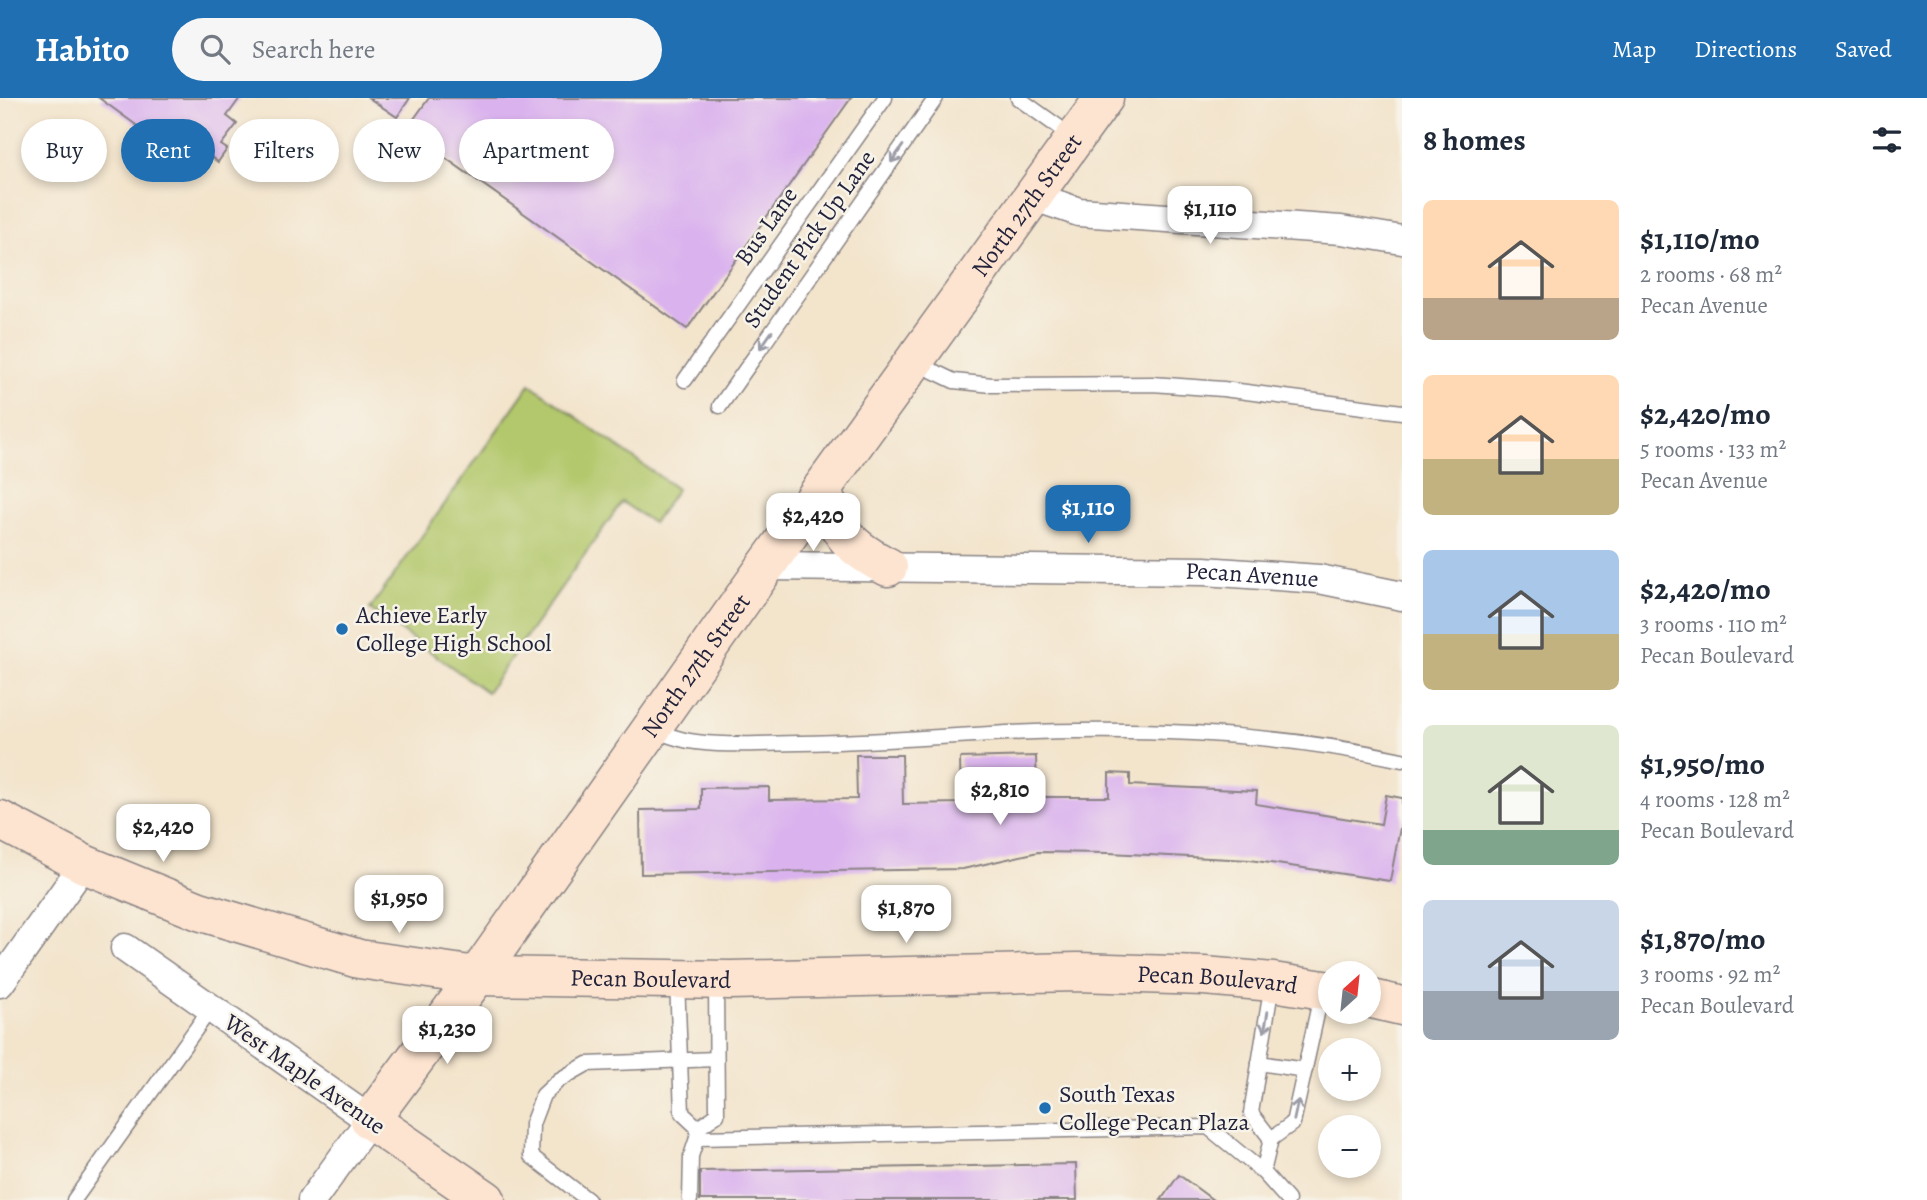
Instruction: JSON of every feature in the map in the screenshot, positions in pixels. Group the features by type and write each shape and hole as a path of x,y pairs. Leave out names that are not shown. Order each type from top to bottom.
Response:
{"street":[{"name":"North 27th Street","path":"312,1200 477,976 766,566 1104,98"},
{"path":"1032,196 1079,212 1341,230 1402,240"},
{"path":"821,490 833,516 850,542 861,553 888,567"},
{"name":"Pecan Avenue","path":"766,566 1204,571 1319,579 1402,596"},
{"name":"Pecan Boulevard","path":"0,820 84,864 199,911 359,959 477,976 716,979 1078,972 1204,976 1318,989"},
{"path":"0,983 84,864"},
{"name":"West Maple Avenue","path":"125,948 486,1200"},
{"path":"1381,1001 1402,1006"}],"lane":[{"name":"Bus Lane","path":"685,380 885,98"},
{"name":"Student Pick Up Lane","path":"720,406 936,98"},
{"path":"1018,98 1075,139"},
{"path":"913,362 954,381 992,385 1152,384 1248,392 1402,412"},
{"path":"652,730 689,741 737,744 1023,733 1197,735 1273,740 1360,751 1402,760"},
{"path":"677,979 682,1113 698,1133"},
{"path":"690,1200 691,1156 698,1133 717,1115 716,979"},
{"path":"1271,1139 1251,1113 1273,982"},
{"path":"74,1200 211,1008"},
{"path":"1264,1172 1271,1139 1293,1123 1318,1019"},
{"path":"588,1200 531,1156 532,1124 543,1095 559,1080 587,1064 716,1059"},
{"path":"1259,1063 1304,1070"},
{"path":"698,1133 1208,1126 1264,1172 1288,1200"}],"green space":[{"path":"530,384 677,489 653,523 622,502 487,692 370,609"}],"building":[{"path":"99,98 240,98 227,116 231,119 229,134 221,145 227,149 218,162 215,160 215,119 128,119"},
{"path":"369,98 410,98 397,117"},
{"path":"429,98 851,98 687,329 479,182 614,182 614,119 459,119 459,168 445,158 445,119 414,119"},
{"path":"856,755 902,755 903,804 961,803 960,758 1036,756 1037,797 1109,797 1109,773 1130,774 1130,785 1257,791 1256,804 1381,824 1386,795 1402,798 1402,817 1390,881 1250,860 1038,852 963,869 641,874 640,810 701,809 701,788 769,787 769,800 857,799"},
{"path":"1076,1164 1077,1200 700,1200 700,1171"},
{"path":"1179,1175 1213,1200 1161,1200"}],"place":[{"name":"Achieve Early College High School","path":"342,629"},
{"name":"South Texas College Pecan Plaza","path":"1045,1108"}]}
